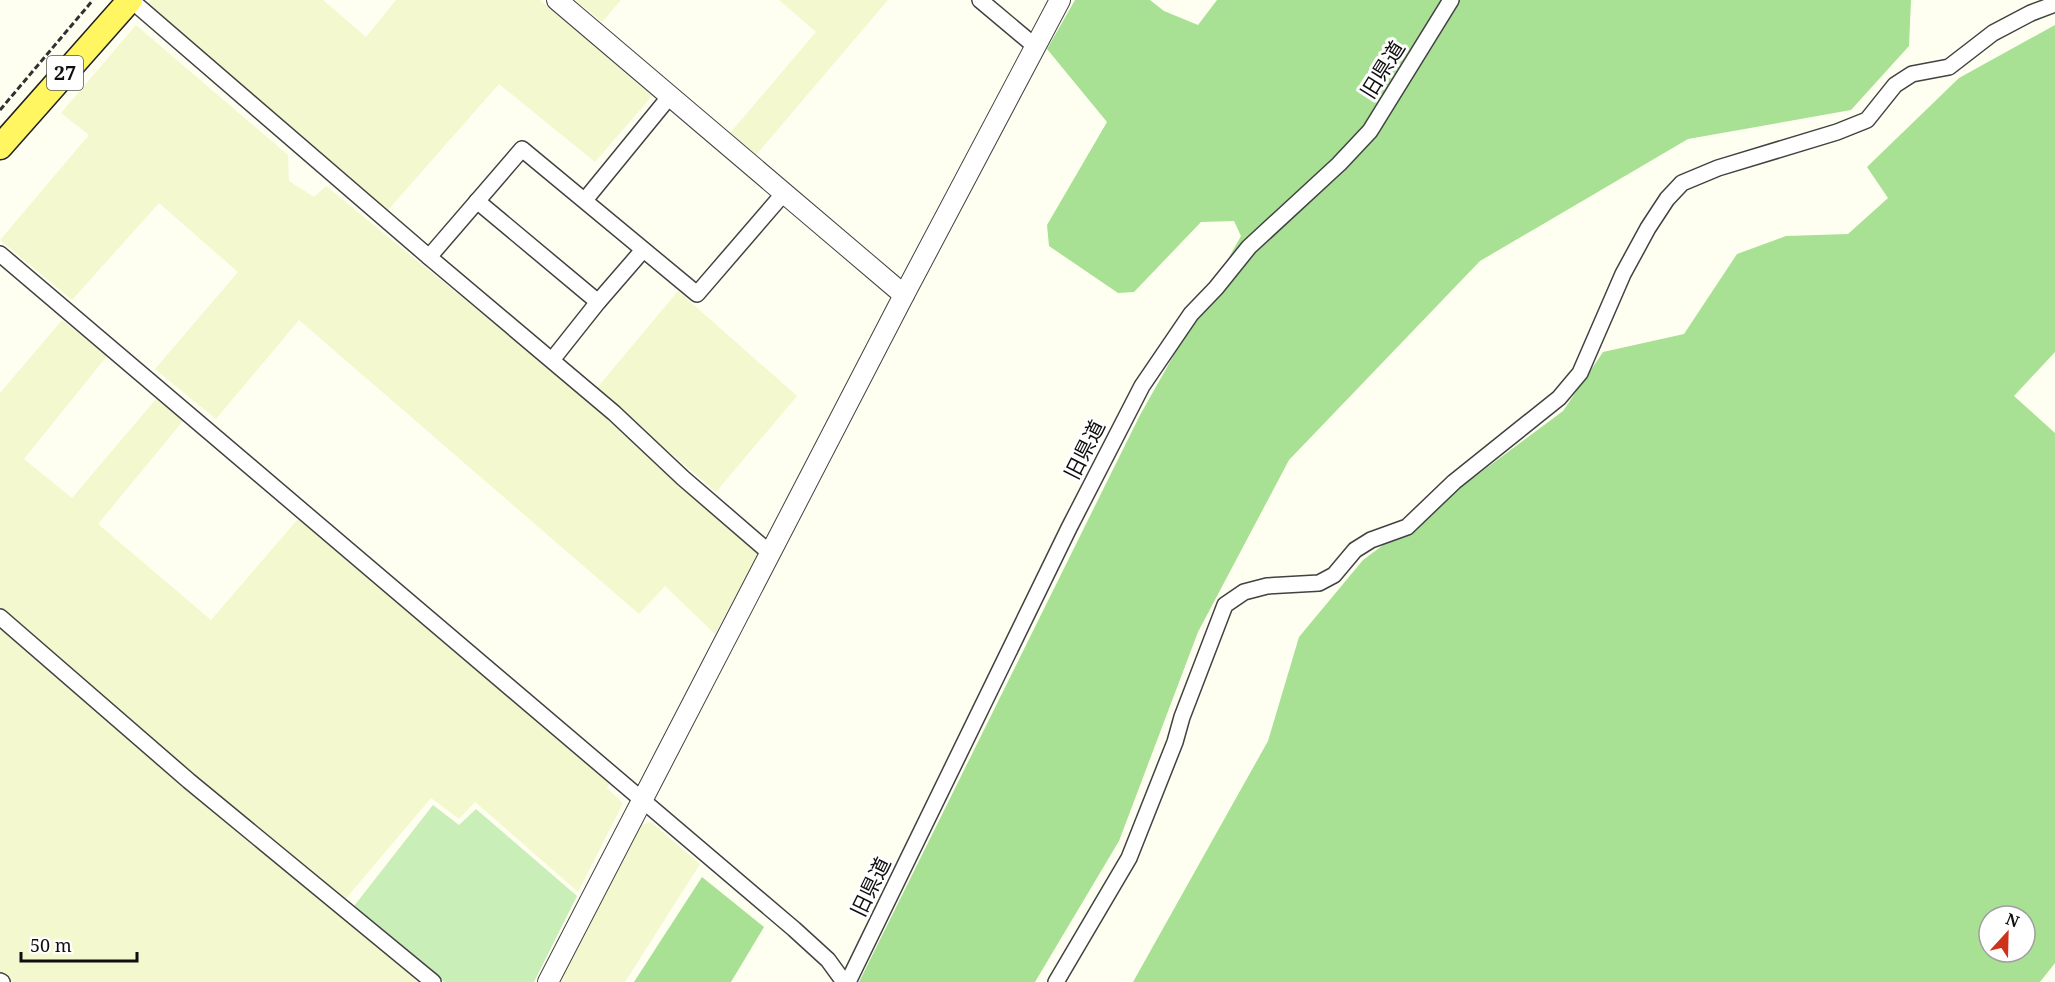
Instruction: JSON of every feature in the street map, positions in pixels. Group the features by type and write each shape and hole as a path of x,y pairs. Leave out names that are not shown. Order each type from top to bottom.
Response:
{"main road":[{"name":"27","path":"0,147 130,0"}],"street":[{"path":"130,0 552,360 770,553"},
{"path":"557,0 904,295"},
{"path":"980,0 1036,47"},
{"path":"548,982 904,295 1060,0"},
{"name":"旧県道","path":"846,982 1069,528 1142,386 1191,314 1216,288 1249,247 1339,164 1371,131 1451,0"},
{"path":"1056,982 1129,858 1175,742 1182,717 1224,605 1244,592 1267,586 1319,584 1334,575 1355,549 1407,526 1454,482 1559,398 1580,373 1623,274 1648,228 1667,199 1682,183 1718,168 1837,132 1867,120 1895,85 1912,74 1949,67 1993,33 2031,13 2055,4"},
{"path":"585,200 670,96"},
{"path":"429,257 522,149 697,294 784,193"},
{"path":"477,201 598,302"},
{"path":"552,360 643,250"},
{"path":"0,254 794,929 828,960 846,982"},
{"path":"0,617 189,781 433,982"}],"path":[{"path":"0,110 93,0"}],"green space":[{"path":"151,0 323,0 366,37 396,0 540,0 652,96 595,162 499,84 388,210 147,4"},
{"path":"575,0 621,0 602,22"},
{"path":"779,0 888,0 756,155 730,133 816,32"},
{"path":"1075,0 1150,0 1164,11 1198,25 1217,0 1911,0 1909,46 1851,110 1688,139 1480,261 1289,460 1198,632 1119,841 1035,982 859,982 1140,415 1241,236 1234,221 1201,222 1134,292 1118,293 1049,246 1047,225 1107,122 1047,49"},
{"path":"136,25 288,155 289,181 314,197 326,186 552,371 759,552 715,634 665,586 639,614 299,320 216,419 155,369 238,272 159,203 72,300 0,240 89,135 61,113"},
{"path":"2055,25 2055,352 2014,396 2055,433 2055,963 2040,982 1133,982 1268,741 1299,637 1363,560 1563,411 1603,352 1684,334 1737,254 1786,236 1848,234 1888,198 1867,167 1959,78"},
{"path":"678,291 797,396 716,492 596,389"},
{"path":"62,320 107,356 24,459 72,498 156,399 183,421 98,524 211,620 298,519 609,783 607,788 623,803 578,892 475,802 459,819 431,798 337,909 418,982 0,982 0,393"},
{"path":"433,805 459,825 476,809 577,896 534,982 444,982 354,906"},
{"path":"651,822 700,864 625,982 558,982 638,826"},
{"path":"702,877 764,927 731,982 634,982"}]}
